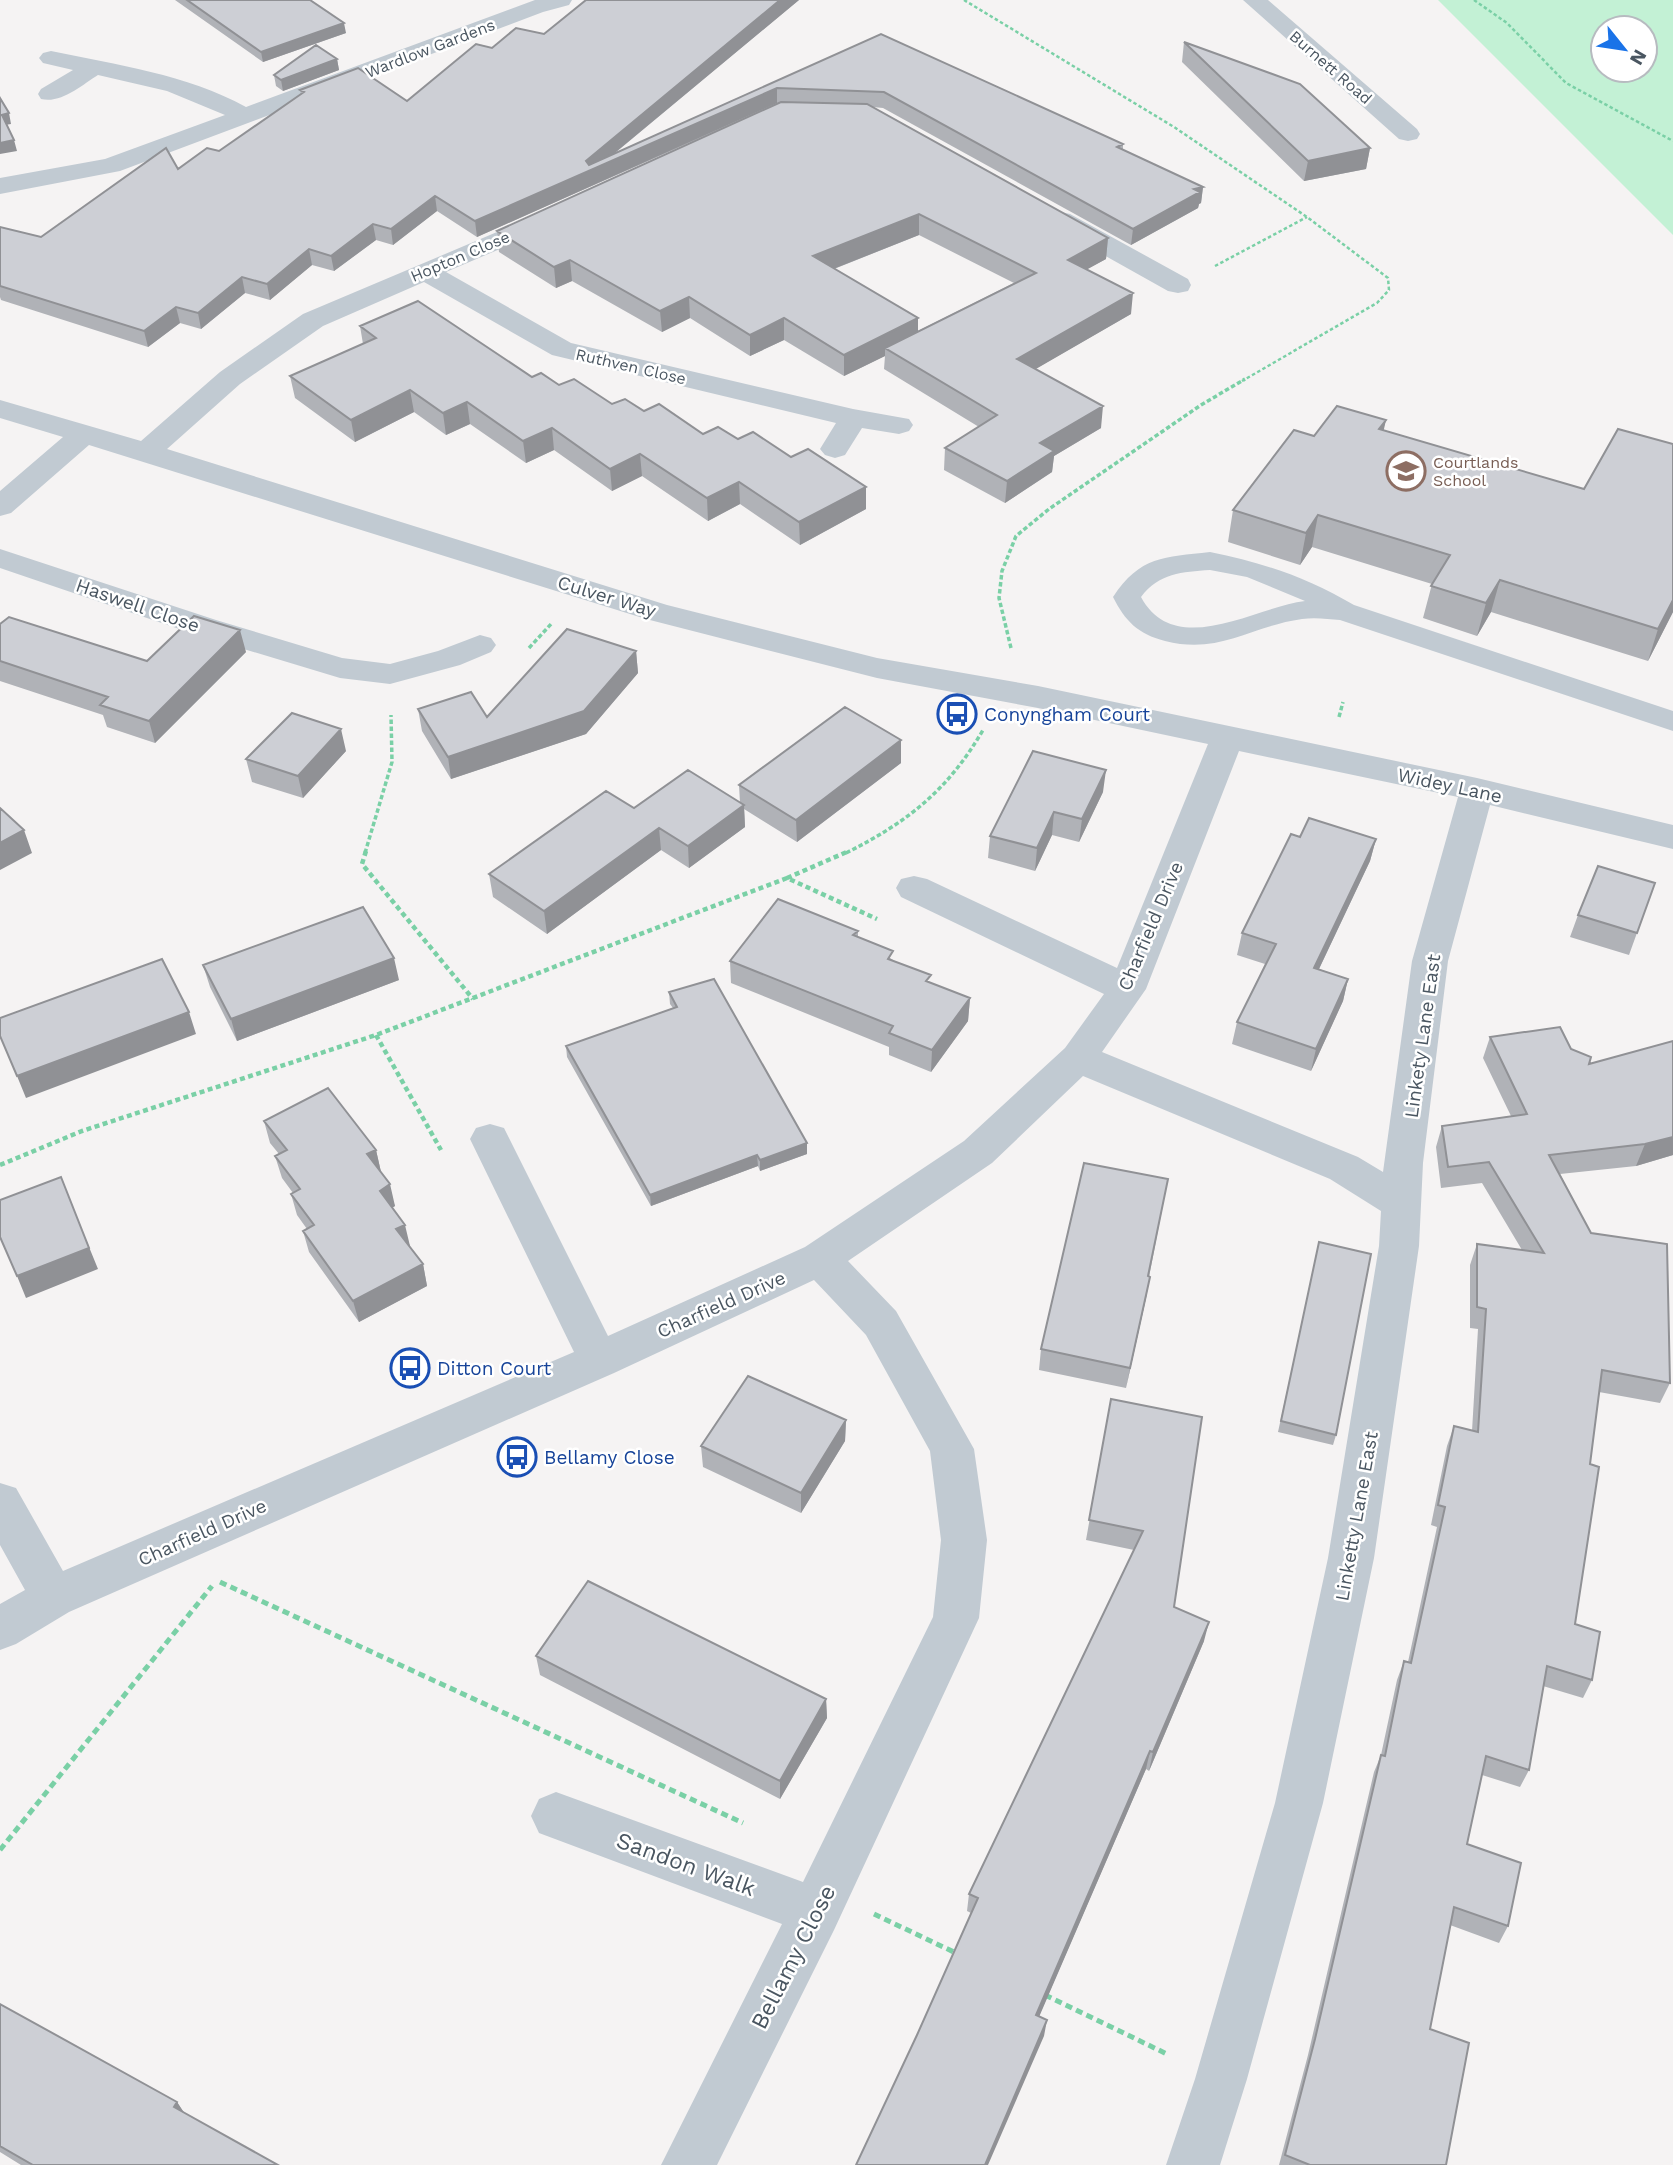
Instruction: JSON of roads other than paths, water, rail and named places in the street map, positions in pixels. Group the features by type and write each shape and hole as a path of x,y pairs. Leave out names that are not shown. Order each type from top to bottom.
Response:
{"street":[{"name":"Wardlow Gardens","path":"0,186 111,166 530,3 561,0"},
{"name":"Burnett Road","path":"1254,0 1399,126 1422,112"},
{"path":"51,58 191,90 220,101 245,116"},
{"path":"50,94 93,68"},
{"name":"Hopton Close","path":"146,452 230,378 313,320 575,207"},
{"path":"1044,210 1178,285"},
{"name":"Ruthven Close","path":"425,271 562,349 853,418 900,425"},
{"name":"Culver Way","path":"0,409 657,612 877,668 1227,738"},
{"path":"835,449 853,418"},
{"path":"0,508 83,435"},
{"name":"Haswell Close","path":"0,558 328,665 390,674 449,658 480,645"},
{"name":"Widey Lane","path":"1227,738 1477,790 1673,838"},
{"name":"Charfield Drive","path":"0,1629 53,1597 599,1360 820,1259 978,1152 1078,1058 1127,989 1227,738"},
{"name":"Linkety Lane East","path":"1399,1202 1430,961 1477,790"},
{"path":"914,888 1127,989"},
{"path":"1078,1058 1344,1168 1399,1202"},
{"path":"490,1139 599,1360"},
{"name":"Linketty Lane East","path":"1193,2165 1221,2079 1299,1803 1351,1558 1399,1247 1399,1202"},
{"name":"Bellamy Close","path":"688,2165 820,1901 956,1618 964,1540 952,1449 881,1323 820,1259"},
{"path":"0,1502 53,1597"},
{"name":"Sandon Walk","path":"556,1816 820,1901"}],"lane":[{"path":"1344,611 1302,609 1221,636 1186,638 1138,619 1127,597 1141,578 1169,565 1210,561 1254,570 1304,587 1344,611 1673,721"}],"place":[{"name":"Courtlands School","path":"1406,471"},
{"name":"Conyngham Court","path":"957,714"},
{"name":"Ditton Court","path":"410,1368"},
{"name":"Bellamy Close","path":"517,1457"}]}
